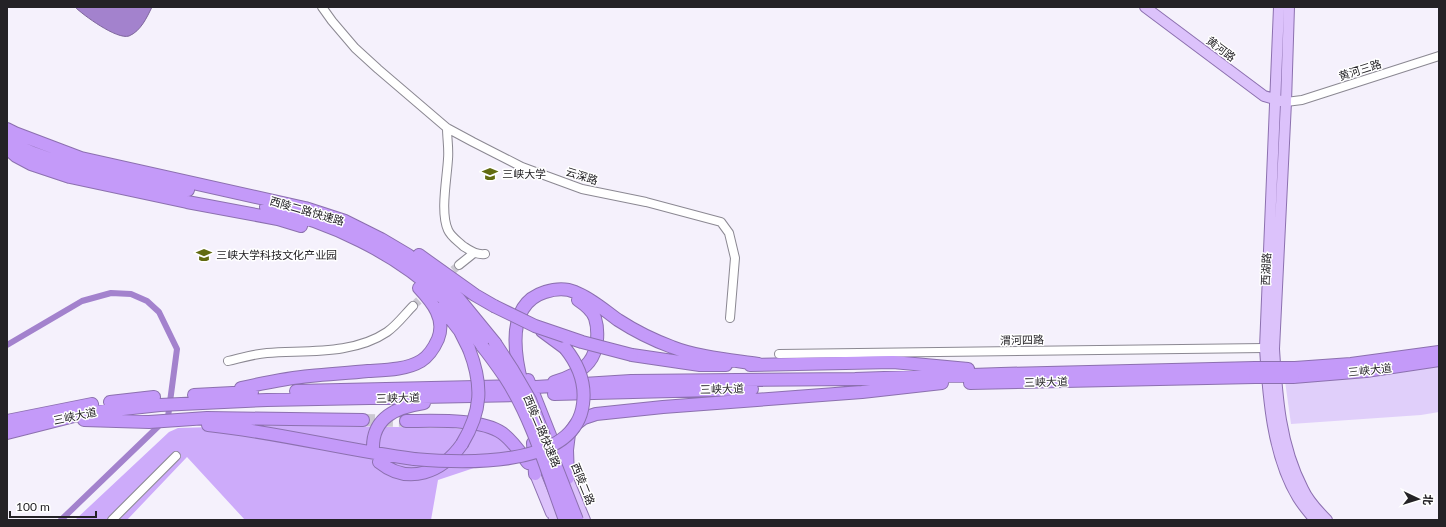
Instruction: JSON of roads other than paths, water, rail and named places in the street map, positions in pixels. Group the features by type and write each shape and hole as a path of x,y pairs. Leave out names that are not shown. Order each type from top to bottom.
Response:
{"highway":[{"name":"西陵二路快速路","path":"7,129 109,170 182,189 279,210 317,223 367,244 391,258 422,280 442,298 512,369 530,400 577,520"},
{"name":"西陵二路快速路","path":"7,142 72,167 109,170 305,208 345,221 408,255 459,299 489,345 532,430 565,520"},
{"path":"10,152 38,166 70,177 187,202 278,219 315,229 371,255 419,288 446,313 460,331 469,349 478,376 479,395 477,412 474,422 462,444 451,458 442,465 416,474 400,472 384,466 379,462"},
{"path":"169,421 265,432 352,450 414,459 460,462 518,456 544,449 558,442 575,427 581,412 584,396 580,372 574,360 557,340 535,326 475,295 402,244 385,236 369,233"},
{"path":"207,397 262,383 308,376 389,369 414,364 426,357 431,351 440,333 438,312 431,301 419,288"},
{"path":"535,474 532,430 515,348 516,328 522,309 531,299 540,293 561,289 573,291 587,298 618,320 640,333 684,352 758,364"},
{"path":"536,390 562,380 579,371 589,362 596,348 597,334 594,317 586,306 571,296 557,294 542,298 526,313 521,326 519,342 520,360 559,458"},
{"path":"535,326 582,342 632,355 700,365 893,362 1001,374"},
{"name":"三峡大道","path":"1294,372 1439,352"},
{"name":"三峡大道","path":"536,390 631,381 855,379 1001,374 1366,371 1439,360"},
{"name":"三峡大道","path":"7,421 77,406 207,397 942,383 1255,372"},
{"path":"568,478 567,450 569,434 576,424 584,418 596,414 663,407 862,392 942,383"},
{"name":"三峡大道","path":"207,397 267,400 492,396 518,390"},
{"path":"373,449 373,440 380,424 388,414 402,408 436,402 492,396"},
{"name":"三峡大道","path":"7,433 86,413 161,401"},
{"path":"52,421 100,420 149,422 207,418 363,420"},
{"path":"406,420 463,422 489,426 502,433 514,443 535,474"}],"main road":[{"name":"黄河路","path":"1146,7 1264,96 1281,101"},
{"name":"西湖路","path":"1279,7 1281,101 1274,349 1278,408 1286,449 1303,489 1327,520"},
{"name":"西湖路","path":"1289,7 1281,101 1265,348 1267,388 1279,452 1298,498 1315,520"},
{"name":"西陵二路","path":"559,458 585,520"},
{"path":"535,474 554,520"},
{"path":"554,520 553,504 555,499 560,495 570,495 576,500 580,508"}],"street":[{"name":"云深路","path":"322,7 355,48 447,128 522,167 582,189 646,202 721,222 729,233 735,258 730,318"},
{"name":"黄河三路","path":"1281,101 1302,100 1439,56"},
{"path":"447,128 448,157 445,195 447,229 450,235 474,253 479,255 485,254"},
{"path":"458,265 474,253"},
{"path":"228,361 266,354 345,348 369,341 388,332 413,306"},
{"name":"渭河四路","path":"779,354 1265,348"},
{"path":"112,520 176,456"}],"waterway":[{"path":"7,345 82,301 111,293 131,294 147,301 159,312 177,349 168,417 61,520"}],"tunnel":[{"path":"444,278 459,265"},
{"path":"413,306 428,292"},
{"path":"363,420 406,421"}],"place":[{"name":"三峡大学","path":"490,174"},
{"name":"三峡大学科技文化产业园","path":"204,255"}]}
